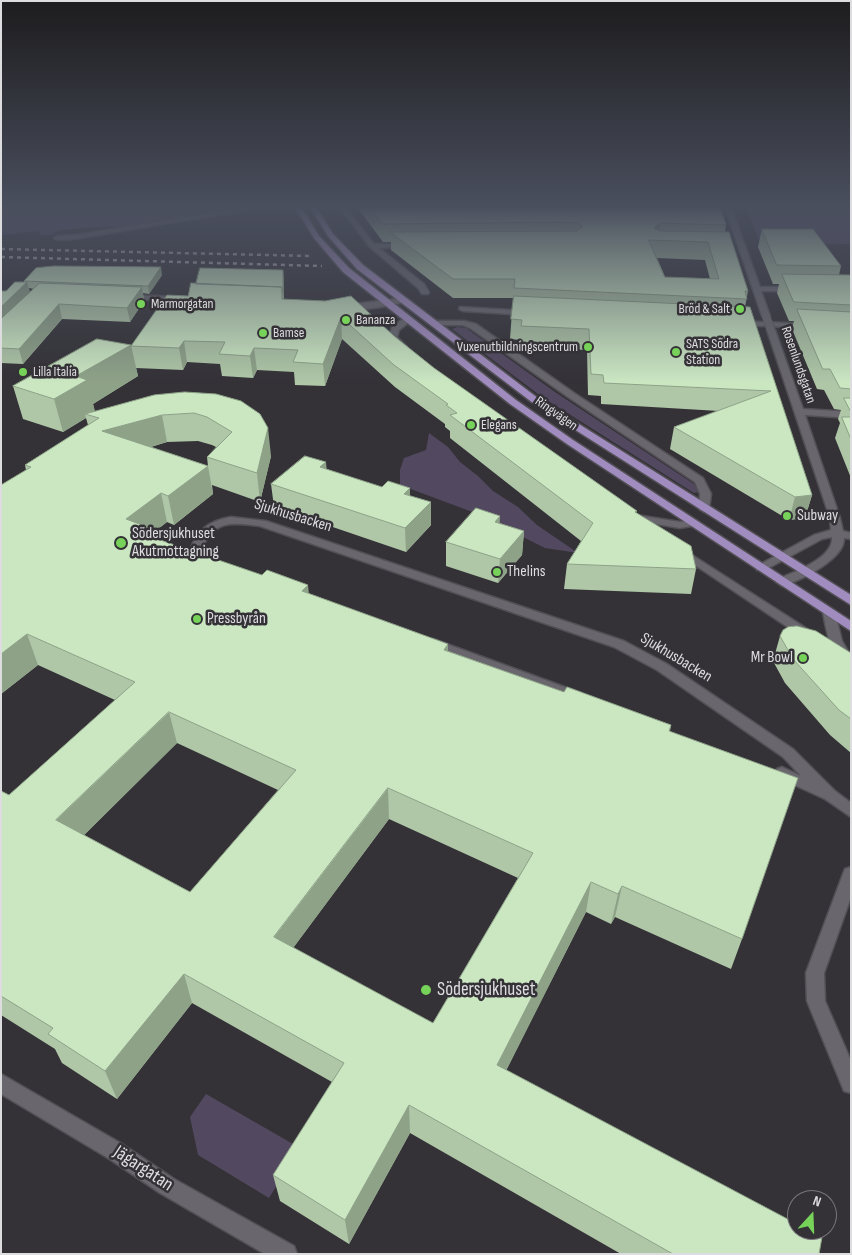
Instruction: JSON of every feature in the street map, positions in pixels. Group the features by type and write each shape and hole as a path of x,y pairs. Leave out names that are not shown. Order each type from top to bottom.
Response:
{"main road":[{"name":"Ringvägen","path":"342,266 520,407 692,523 851,626"},
{"name":"Ringvägen","path":"358,266 536,401 704,510 851,601"}],"street":[{"path":"396,266 421,286 425,292"},
{"name":"Rosenlundsgatan","path":"747,266 757,289 835,518 838,540 834,552 782,582"},
{"path":"757,289 802,289"},
{"path":"116,296 192,300"},
{"path":"339,307 358,308 402,300"},
{"path":"462,309 539,313"},
{"path":"408,350 392,338 395,329 409,319"},
{"path":"732,322 820,326"},
{"name":"Ringvägen","path":"433,323 464,323 473,326 571,395 699,480 707,498 704,510"},
{"path":"798,412 851,415"},
{"path":"628,516 650,527 692,523"},
{"name":"Sjukhusbacken","path":"228,569 211,563 196,550 200,536 217,523 238,518 262,523 619,644 662,666 788,753 830,795 851,811"},
{"path":"760,567 818,537 836,532 851,536"},
{"path":"667,542 822,643 839,650"},
{"path":"829,613 839,650 844,659 851,664"},
{"path":"420,638 586,700"},
{"name":"Sjukhusbacken","path":"765,767 830,795"},
{"path":"851,874 815,973 816,1001 851,1084"},
{"name":"Jägargatan","path":"1,1083 115,1151 167,1186 286,1254"}],"shaded area":[{"path":"458,327 466,328 555,392 694,484 699,492 694,493 542,397 452,329"},
{"path":"429,433 448,447 460,462 493,491 518,507 537,525 578,553 545,548 475,513 400,485 400,470 404,458 426,450"},
{"path":"206,1094 300,1148 269,1198 198,1155 190,1117"}],"building":[{"path":"54,266 161,267 148,286 24,281 36,268"},
{"path":"435,266 660,266 665,277 719,279 715,266 740,266 748,291 745,291 747,299 514,288 515,279 453,279"},
{"path":"200,268 283,270 283,292 282,287 196,284"},
{"path":"782,274 851,275 851,305 794,302"},
{"path":"15,282 27,282 1,307 1,291 6,291"},
{"path":"40,283 142,287 127,308 59,304 19,349 1,348 1,319"},
{"path":"191,283 282,287 282,299 325,301 351,296 394,336 434,368 637,511 635,512 691,546 696,569 567,564 593,523 450,415 457,413 446,405 448,404 394,365 341,317 323,364 293,362 298,350 254,348 250,356 219,354 225,342 184,341 179,348 131,346 167,295 188,296"},
{"path":"514,296 750,307 812,495 795,497 674,427 771,391 604,383 603,375 591,374 589,329 521,326 522,320 511,319"},
{"path":"797,309 851,312 851,389 840,388 830,369 823,369"},
{"path":"97,339 131,345 76,376 87,380 54,399 13,386"},
{"path":"185,392 216,394 241,401 260,414 268,428 257,473 207,457 232,432 207,417 194,413 162,415 102,431 208,466 168,496 161,493 126,519 142,525 134,531 262,575 267,570 308,585 302,591 448,644 444,650 564,692 567,687 671,725 669,731 798,778 742,939 622,886 618,894 591,882 497,1065 787,1219 787,1240 821,1240 819,1254 673,1254 409,1105 345,1220 273,1175 344,1063 184,974 105,1071 48,1034 53,1028 1,996 1,791 9,795 135,682 27,634 1,654 1,485 31,467 25,465 99,418 85,414 154,395","holes":["169,712 296,770 190,892 56,820","388,788 533,853 433,1023 274,937"]},
{"path":"844,398 851,398 851,412"},
{"path":"842,417 851,417 851,439"},
{"path":"305,456 326,462 320,467 382,487 388,481 410,488 404,494 431,502 405,528 271,484"},
{"path":"476,508 500,516 495,522 524,531 500,559 446,542"},
{"path":"797,626 816,631 851,653 851,719 839,710 793,659 780,636 783,630 788,627"}],"railway":[{"path":"307,266 322,266"}],"place":[{"name":"Marmorgatan","path":"141,304"},
{"name":"Bröd & Salt","path":"740,309"},
{"name":"Bananza","path":"346,320"},
{"name":"Bamse","path":"263,333"},
{"name":"Vuxenutbildningscentrum","path":"588,347"},
{"name":"SATS Södra Station","path":"676,352"},
{"name":"Lilla Italia","path":"23,372"},
{"name":"Elegans","path":"471,425"},
{"name":"Subway","path":"787,516"},
{"name":"Södersjukhuset Akutmottagning","path":"121,543"},
{"name":"Thelins","path":"497,572"},
{"name":"Pressbyrån","path":"197,619"},
{"name":"Mr Bowl","path":"803,658"},
{"name":"Södersjukhuset","path":"426,990"}]}
